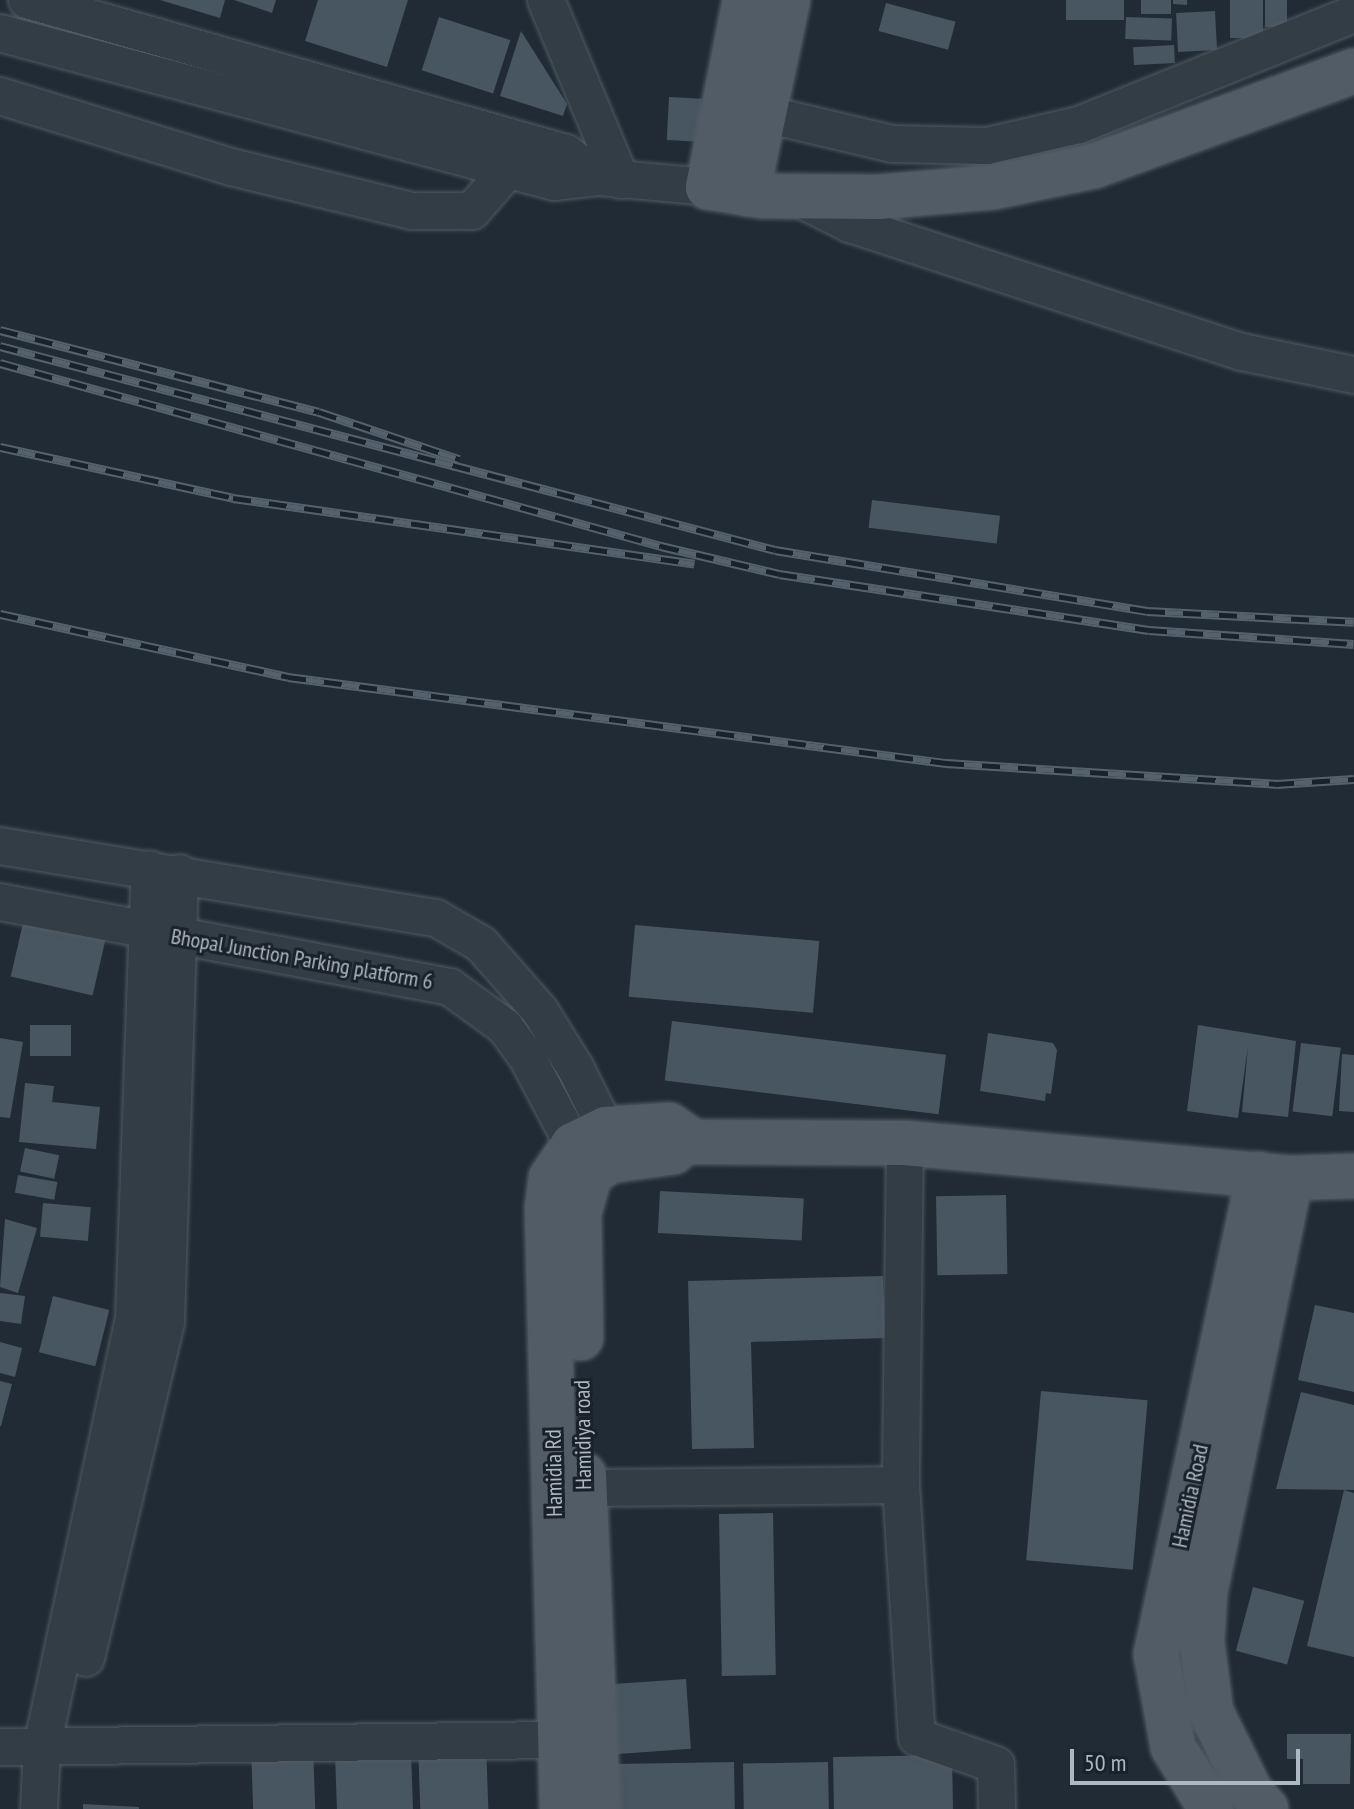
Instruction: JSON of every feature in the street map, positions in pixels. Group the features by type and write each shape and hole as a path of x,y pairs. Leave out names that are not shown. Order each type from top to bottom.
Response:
{"main road":[{"path":"728,190 745,0"},
{"path":"728,190 761,113 788,0"},
{"path":"728,190 800,199 878,197 994,187 1094,166 1354,71"},
{"path":"597,1152 664,1157 693,1142 905,1143 1275,1176 1354,1176"},
{"name":"Hamidiya road","path":"597,1152 579,1213 584,1488 578,1738 598,1809"},
{"name":"Hamidia Rd","path":"562,1809 578,1738 547,1209 551,1178 597,1152"},
{"name":"Hamidia Road","path":"1266,1809 1224,1745 1211,1712 1204,1663 1205,1592 1275,1176"},
{"name":"Hamidia Road","path":"1211,1809 1173,1747 1156,1654 1275,1176"},
{"path":"1159,1671 1204,1663"}],"street":[{"path":"27,0 566,153 610,178"},
{"path":"546,0 610,178"},
{"path":"761,113 892,144 987,146 1079,125 1348,10"},
{"path":"0,33 566,185 610,178 728,190"},
{"path":"0,96 231,167 412,211 472,211 508,170"},
{"path":"800,199 850,224 1242,352 1354,375"},
{"path":"0,846 436,918 481,944 540,1011 597,1152"},
{"path":"39,1809 166,1322 165,871"},
{"name":"Bhopal Junction Parking platform 6","path":"0,902 450,987 505,1027 597,1152"},
{"path":"905,1143 901,1485 917,1737 996,1765 997,1809"},
{"path":"584,1488 901,1485"},
{"path":"0,1747 578,1738"},
{"path":"53,1746 62,1809"}],"building":[{"path":"160,0 225,0 220,18"},
{"path":"234,0 276,0 272,13"},
{"path":"318,0 408,0 387,67 305,41"},
{"path":"1066,0 1124,0 1124,20 1066,20"},
{"path":"1141,0 1171,0 1171,14 1141,14"},
{"path":"1173,0 1187,0 1187,5 1173,4"},
{"path":"1230,0 1263,0 1263,38 1230,38"},
{"path":"1265,0 1287,0 1287,27 1265,27"},
{"path":"886,3 956,22 948,50 878,31"},
{"path":"1215,11 1217,50 1178,52 1176,13"},
{"path":"439,17 510,40 493,93 422,70"},
{"path":"1126,17 1172,19 1171,41 1125,39"},
{"path":"521,31 567,104 563,116 500,96"},
{"path":"1174,45 1175,63 1134,65 1133,47"},
{"path":"669,97 702,99 700,142 667,140"},
{"path":"872,500 1000,516 997,544 869,528"},
{"path":"24,919 106,938 93,995 11,976"},
{"path":"635,925 819,941 813,1013 629,997"},
{"path":"672,1021 946,1055 939,1114 665,1081"},
{"path":"30,1025 71,1025 71,1056 30,1056"},
{"path":"1198,1025 1296,1041 1288,1117 1242,1112 1248,1046 1238,1118 1187,1111"},
{"path":"988,1033 1053,1043 1057,1050 1051,1094 1046,1093 1045,1101 980,1091"},
{"path":"0,1038 23,1042 10,1118 0,1117"},
{"path":"1301,1043 1341,1048 1332,1116 1293,1111"},
{"path":"1342,1054 1354,1055 1354,1112 1339,1111"},
{"path":"25,1083 54,1086 52,1102 100,1107 96,1149 19,1142"},
{"path":"25,1148 59,1155 54,1179 20,1171"},
{"path":"18,1175 57,1182 54,1200 15,1193"},
{"path":"660,1191 804,1199 802,1240 658,1233"},
{"path":"1006,1195 1007,1274 937,1275 936,1196"},
{"path":"43,1203 91,1207 88,1241 40,1237"},
{"path":"5,1219 37,1228 18,1293 0,1287"},
{"path":"883,1276 885,1338 751,1342 754,1448 692,1449 688,1281"},
{"path":"0,1293 25,1296 21,1324 0,1321"},
{"path":"53,1296 109,1310 95,1366 39,1352"},
{"path":"1315,1305 1354,1313 1354,1392 1298,1380"},
{"path":"0,1342 22,1348 15,1377 0,1373"},
{"path":"0,1381 12,1384 1,1426 0,1426"},
{"path":"1041,1391 1148,1400 1133,1570 1026,1560"},
{"path":"1301,1392 1354,1405 1354,1490 1276,1489"},
{"path":"1344,1490 1354,1493 1354,1657 1307,1646"},
{"path":"773,1513 776,1675 722,1676 719,1514"},
{"path":"1253,1587 1304,1601 1287,1664 1236,1651"},
{"path":"686,1679 691,1749 611,1754 606,1685"},
{"path":"1287,1734 1351,1734 1350,1784 1303,1784 1303,1759 1287,1759"},
{"path":"486,1742 488,1809 420,1809 418,1744"},
{"path":"313,1746 315,1809 253,1809 251,1748"},
{"path":"411,1752 413,1809 337,1809 335,1755"},
{"path":"952,1755 953,1809 834,1809 833,1757"},
{"path":"734,1762 735,1809 616,1809 615,1764"},
{"path":"828,1762 829,1809 744,1809 743,1763"},
{"path":"83,1804 139,1807 139,1809 83,1809"}],"railway":[{"path":"0,330 319,412 459,459"},
{"path":"0,346 775,550 1147,611 1354,622"},
{"path":"0,363 661,546 779,574 1149,630 1354,644"},
{"path":"0,447 233,498 694,564"},
{"path":"0,614 288,677 946,763 1276,784 1354,779"}]}
